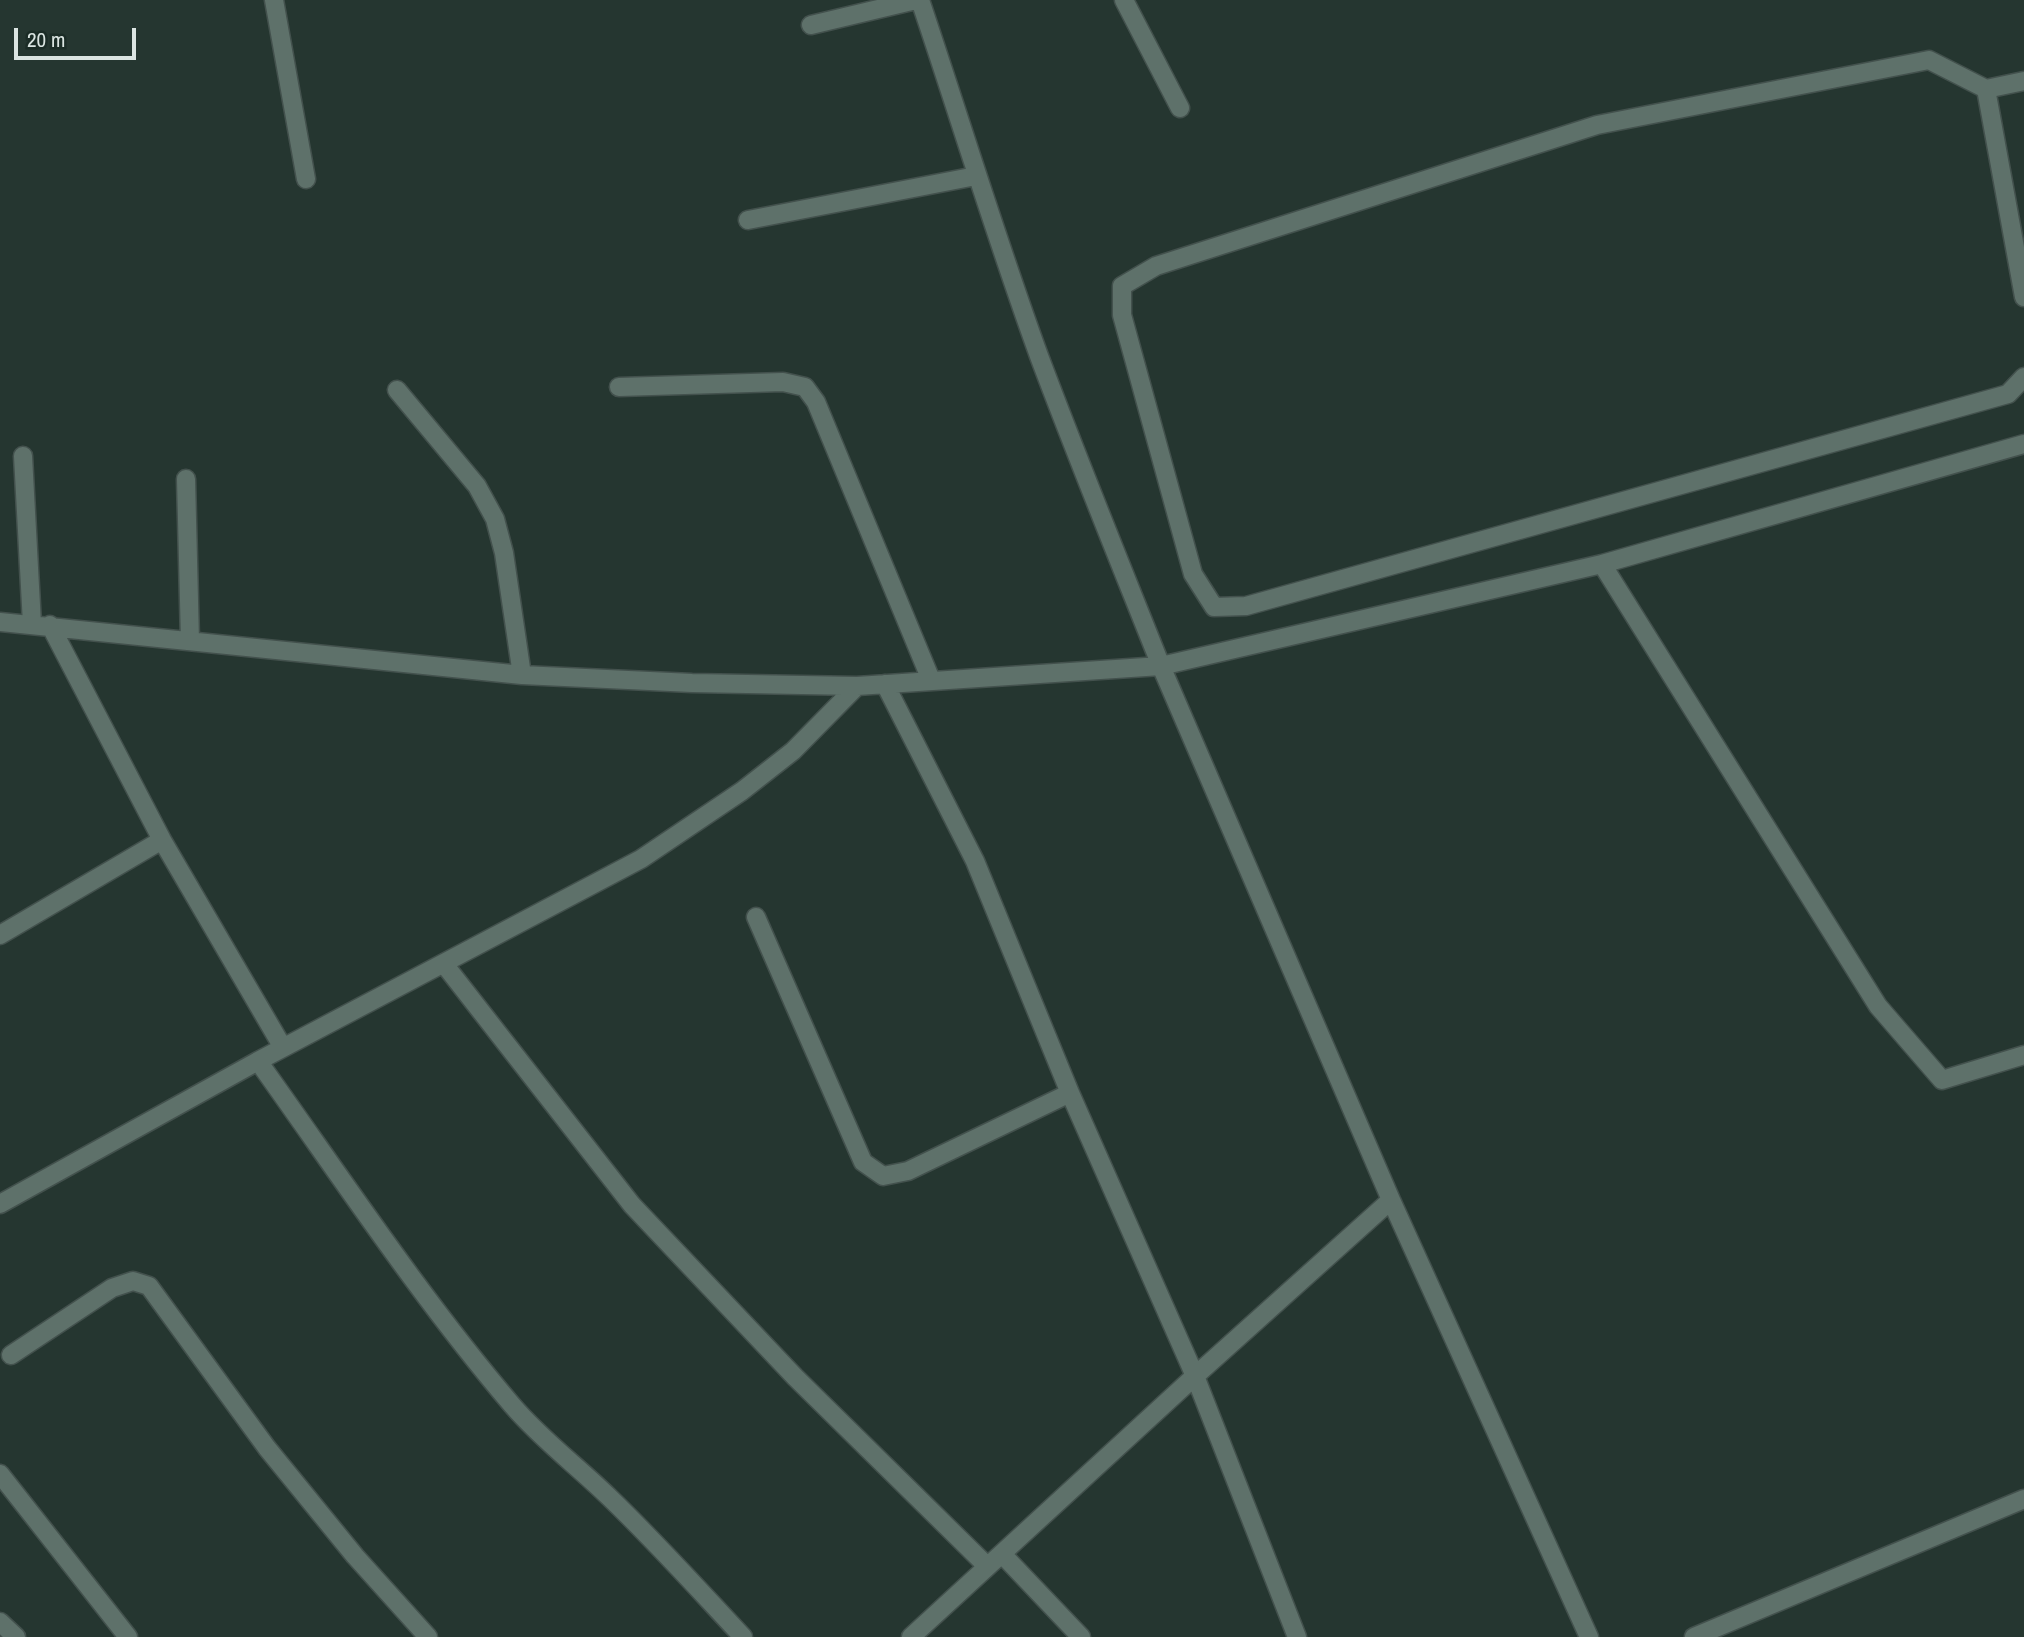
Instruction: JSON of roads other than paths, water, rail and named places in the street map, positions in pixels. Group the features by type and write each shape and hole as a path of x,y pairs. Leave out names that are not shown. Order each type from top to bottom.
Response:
{"street":[{"path":"274,0 306,179"},
{"path":"811,25 918,0 1040,358 1161,666 1391,1200 1589,1637"},
{"path":"1124,0 1180,108"},
{"path":"2024,81 1986,89 1929,60 1597,125 1156,266 1122,286 1122,315 1193,574 1214,607 1246,606 2008,394 2024,377"},
{"path":"1986,89 2024,297"},
{"path":"748,220 976,176"},
{"path":"619,387 783,382 805,387 817,402 931,680"},
{"path":"397,390 477,486 495,519 504,553 522,675"},
{"path":"0,622 522,675 692,683 885,684 1161,666 1602,564 2024,444"},
{"path":"23,456 41,625 282,1046"},
{"path":"186,479 190,641"},
{"path":"1602,564 1878,1006 1942,1080 2024,1055"},
{"path":"885,684 975,861 1070,1093 1195,1376 1297,1637"},
{"path":"0,1204 282,1046 444,964 641,859 742,791 793,751 857,685"},
{"path":"0,935 162,840"},
{"path":"756,918 863,1163 883,1176 908,1171 1070,1093"},
{"path":"444,964 632,1205 795,1377 987,1566"},
{"path":"258,1061 443,1320 513,1407 544,1440 628,1514 743,1637"},
{"path":"911,1637 1391,1200"},
{"path":"11,1355 113,1288 133,1281 149,1286 267,1448 355,1556 428,1637"},
{"path":"0,1474 128,1637"},
{"path":"1694,1637 2024,1499"},
{"path":"1002,1554 1081,1637"},
{"path":"0,1622 16,1637"}]}
